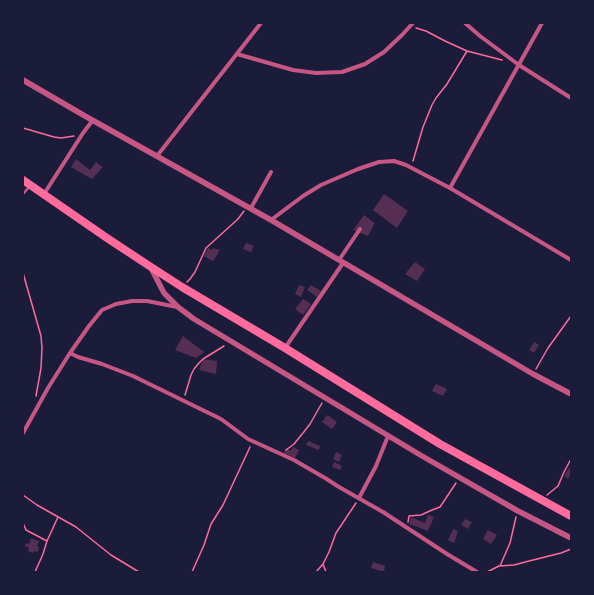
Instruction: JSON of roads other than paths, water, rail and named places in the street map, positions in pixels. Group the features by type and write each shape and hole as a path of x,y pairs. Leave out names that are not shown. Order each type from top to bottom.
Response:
{"highway":[{"path":"23,180 151,268 285,348 440,444 571,516"}],"street":[{"path":"157,156 261,23"},
{"path":"465,23 519,65 571,98"},
{"path":"450,188 542,23"},
{"path":"237,54 293,70 316,74 342,72 365,64 384,52 412,24"},
{"path":"23,80 271,220 534,374 571,394"},
{"path":"44,194 93,120"},
{"path":"271,220 321,185 358,169 379,162 394,161 450,188 571,260"},
{"path":"249,208 271,172"},
{"path":"285,348 360,229"},
{"path":"151,268 164,292 178,307 194,319 459,478 518,511 571,538"},
{"path":"23,433 48,388 70,353 102,310 116,304 132,301 146,301 178,307"},
{"path":"70,353 133,376 221,419 243,436 312,470 477,572"},
{"path":"359,498 376,466 388,436"}],"lane":[{"path":"23,194 31,185"}]}
